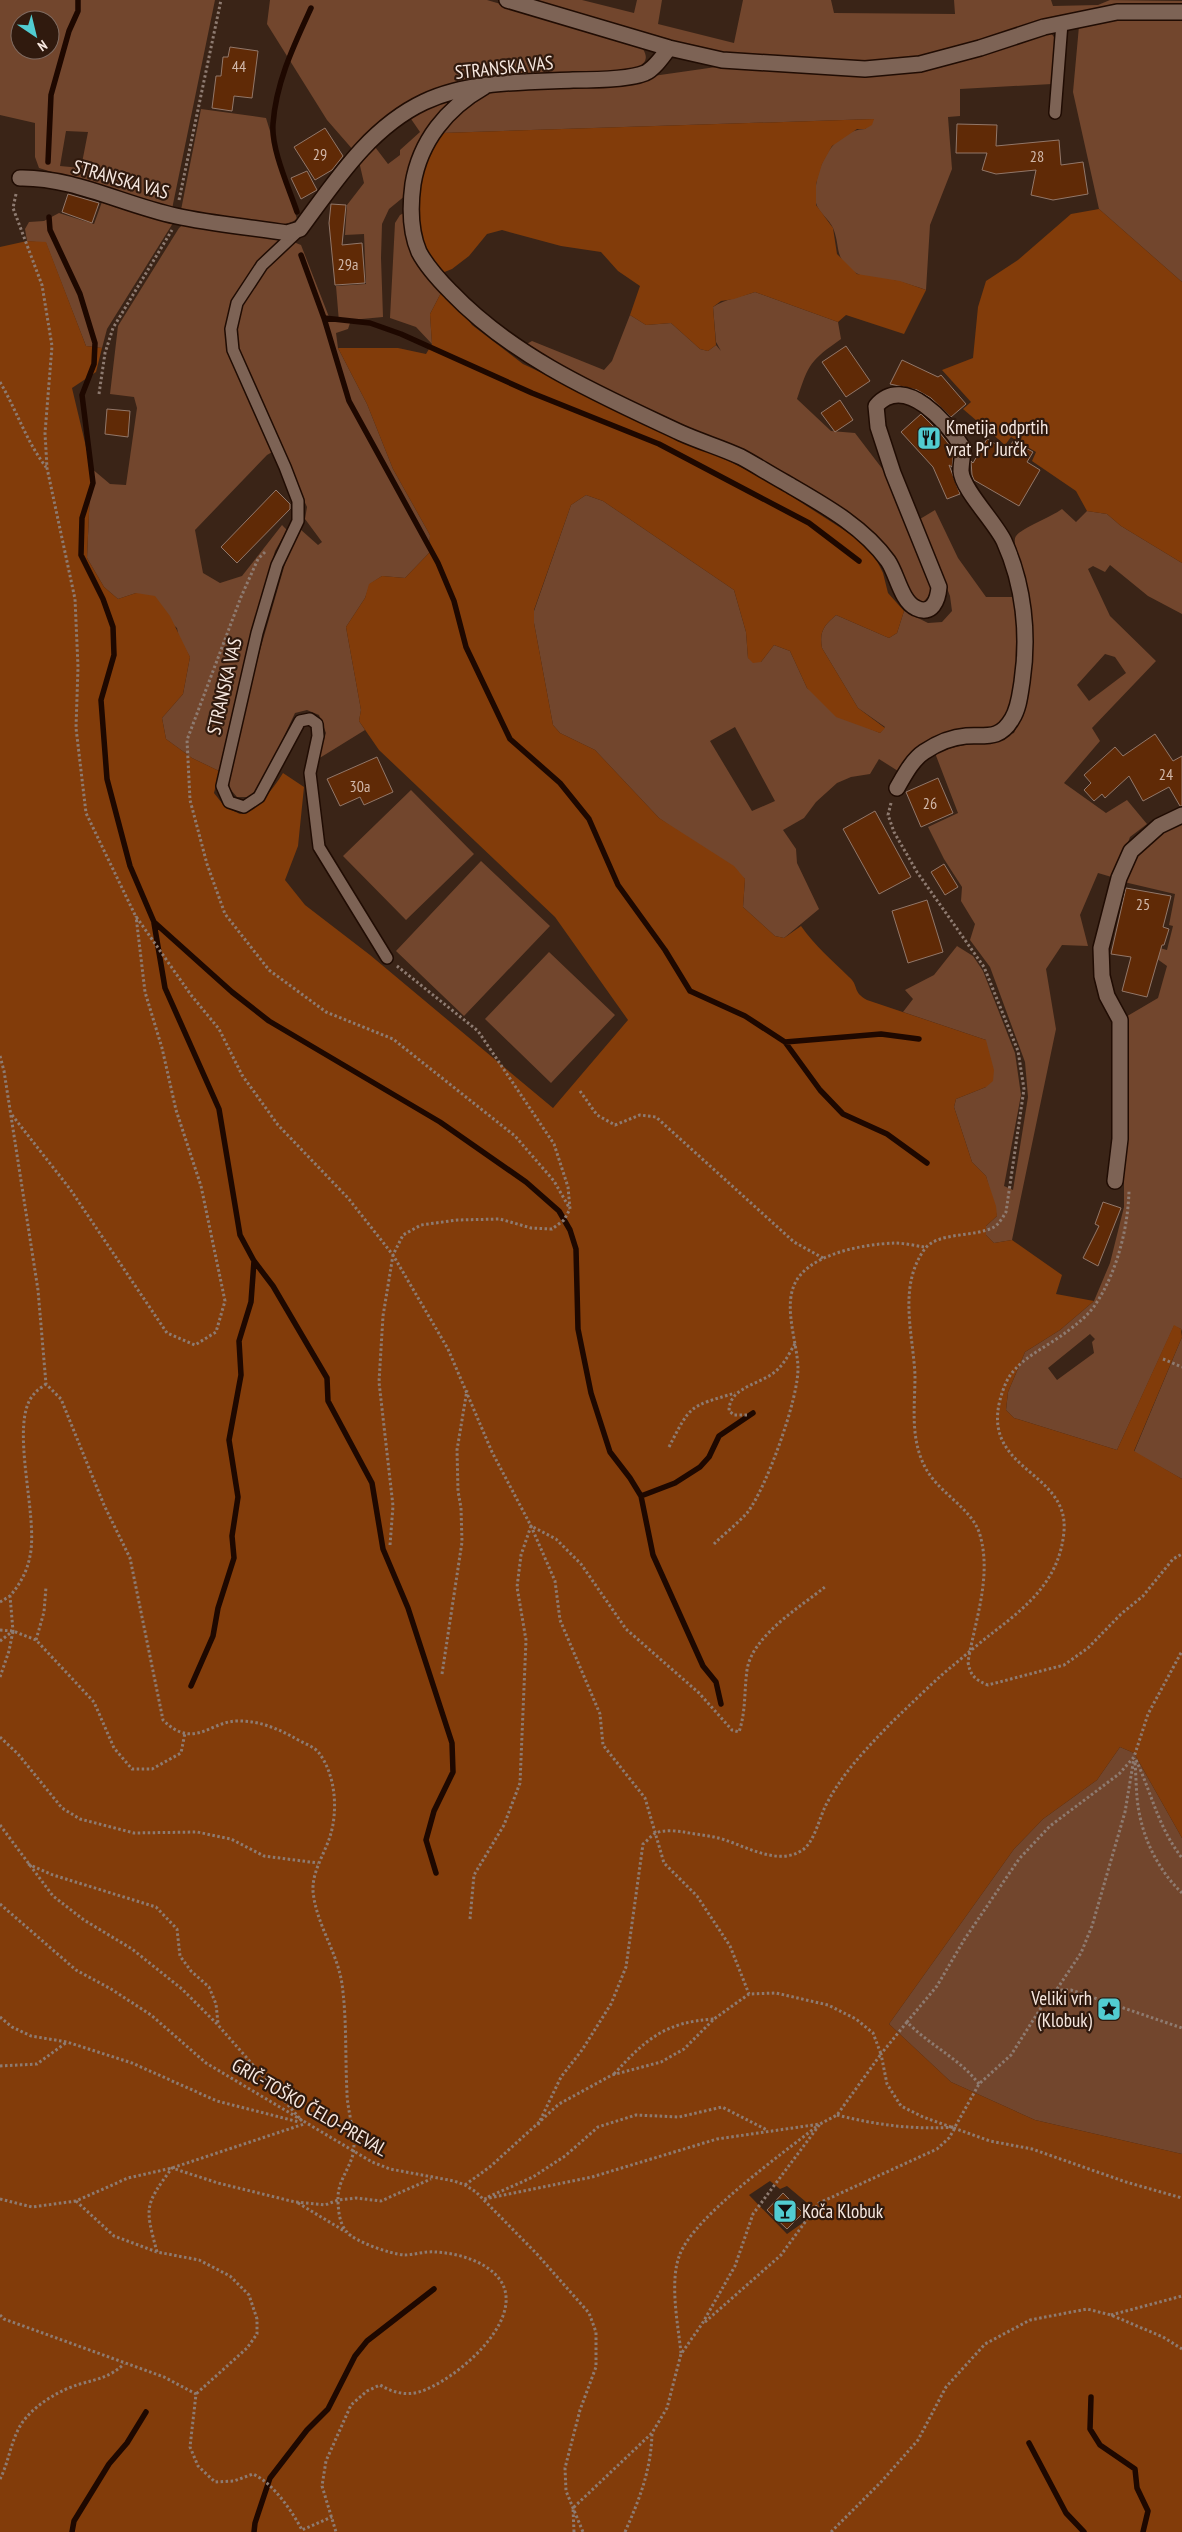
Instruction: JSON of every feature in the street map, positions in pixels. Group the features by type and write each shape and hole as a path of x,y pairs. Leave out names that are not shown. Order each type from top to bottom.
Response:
{"street":[{"path":"507,0 668,48 722,60 865,69 920,64 1062,23 1117,12 1182,12"},
{"name":"STRANSKA VAS","path":"20,178 37,178 71,186 176,216 287,234 300,229 358,152 396,119 422,103 448,92 484,87 546,81 604,80 646,72 668,48"},
{"path":"484,87 462,99 448,112 424,150 416,169 412,191 413,232 419,252 438,280 470,311 513,346 557,372 683,434 741,458 813,498 848,521 873,544 895,573 908,602 916,608 925,610 934,606 938,599 938,587 893,473 878,427 876,406 882,400 892,396 904,396 922,403 935,412 963,448 961,471 965,483 1005,543 1020,591 1025,616 1026,647 1019,700 1014,717 998,734 985,737 966,736 936,745 922,753 908,770 897,788"},
{"path":"1122,1182 1120,1020 1107,996 1102,976 1101,948 1119,878 1131,851 1159,826 1182,815"}],"lane":[{"path":"1055,113 1062,23"},
{"name":"STRANSKA VAS","path":"300,229 284,242 262,265 237,303 232,329 233,350 285,467 298,501 298,520 277,565 257,633 222,786 229,802 244,807 259,797 300,721 310,719 317,724 318,736 310,773 320,847 387,958"}],"path":[{"path":"20,178 13,208 42,285 52,346 45,433 47,468 75,599 78,667 76,728 86,813 136,915 191,995 219,1029 242,1075 278,1125 348,1198 393,1255 448,1349 492,1452 531,1526 555,1581 560,1620 600,1714 603,1745 645,1798 664,1863 697,1896 730,1946 749,1994"},
{"path":"0,382 15,406 32,448 47,468"},
{"path":"271,546 258,559 254,567 187,740 190,800 207,864 226,914 269,970 326,1012 393,1039 515,1136 554,1181 570,1209"},
{"path":"897,788 888,815 894,832 917,872 984,966 1018,1051 1024,1088 1006,1212 996,1226 976,1234 939,1239 925,1247 916,1263 908,1318 915,1376 914,1426 924,1465 940,1490 958,1504 980,1533 985,1559 983,1585 970,1652 970,1672 977,1681 988,1685 1064,1665 1088,1648 1121,1614 1143,1596 1173,1559 1182,1554"},
{"path":"11,1114 70,1189 167,1333 195,1345 216,1332 225,1301 201,1186 176,1110 162,1048 145,992 136,915"},
{"path":"387,958 478,1031 531,1106 554,1144 568,1187 570,1209 564,1220 552,1229 531,1228 500,1219 457,1220 421,1225 402,1235 393,1255 383,1316 379,1382 393,1506 390,1545"},
{"path":"0,1056 11,1114 38,1290 46,1384 62,1399 104,1506 130,1558 163,1720 173,1729 185,1733 204,1732 237,1720 274,1727 318,1752 329,1774 335,1800 331,1833 318,1863 313,1888 316,1913 332,1947 341,1982 347,2044 347,2094 354,2153 338,2187 339,2215 347,2232"},
{"path":"580,1091 597,1115 615,1125 640,1115 656,1116 794,1242 823,1258"},
{"path":"538,2125 561,2077 582,2050 611,2004 622,1976 631,1935 643,1844 655,1834 670,1831 716,1837 751,1850 781,1856 800,1852 810,1844 819,1818 840,1779 900,1714 970,1652 1019,1614 1043,1586 1056,1565 1064,1531 1063,1511 1051,1491 1015,1459 1001,1441 996,1422 999,1402 1012,1372 1025,1360 1065,1332 1096,1304 1106,1286 1117,1257 1128,1204 1122,1182"},
{"path":"714,1544 747,1512 764,1484 791,1406 798,1370 796,1341 790,1306 793,1288 802,1273 823,1258 856,1248 896,1243 925,1247"},
{"path":"669,1447 686,1414 696,1404 736,1393 766,1380 779,1368 796,1341"},
{"path":"1163,1359 1182,1367"},
{"path":"0,1602 10,1596 23,1579 31,1555 32,1518 24,1457 23,1417 33,1395 46,1384"},
{"path":"442,1674 462,1542 461,1508 458,1491 458,1450 467,1390"},
{"path":"736,1393 729,1403 730,1411 734,1415 747,1415"},
{"path":"531,1526 556,1539 581,1564 626,1629 699,1693 732,1730 739,1732 745,1716 747,1668 762,1639 825,1587"},
{"path":"470,1919 474,1875 504,1825 520,1783 521,1730 526,1685 526,1640 517,1586 521,1555 531,1526"},
{"path":"36,1640 44,1612 46,1587"},
{"path":"0,1676 9,1651 13,1631 10,1596"},
{"path":"0,1630 13,1631 36,1640 94,1702 114,1748 132,1769 152,1769 181,1752 185,1733"},
{"path":"0,1641 13,1631"},
{"path":"702,2324 781,2255 820,2203 937,2149 949,2138 978,2084 1011,2054 1044,2003 1057,1990 1081,1953 1092,1926 1125,1812 1134,1757 1148,1714 1182,1651"},
{"path":"0,1737 18,1754 62,1808 80,1819 134,1833 197,1832 231,1839 264,1856 318,1863"},
{"path":"1134,1757 1147,1784 1160,1823 1182,1858"},
{"path":"1134,1757 1137,1797 1144,1835 1164,1872 1182,1893"},
{"path":"574,2532 573,2508 652,2433 667,2408 681,2354 675,2287 680,2254 698,2228 743,2185 820,2124 837,2115 881,2054 937,1986 964,1940 1019,1859 1050,1826 1119,1774 1134,1757"},
{"path":"0,1825 53,1896 84,1920 132,1950 168,1978 218,2025 305,2124"},
{"path":"27,1863 53,1875 156,1907 177,1930 180,1956 191,1971 209,1987 216,2004 218,2025"},
{"name":"GRIČ-TOŠKO ČELO-PREVAL","path":"0,1904 76,1970 111,1989 151,2015 206,2063 305,2124 354,2153 390,2169 464,2185 483,2199 572,2293 588,2313 596,2332 596,2367 580,2410 565,2468 566,2491 582,2532"},
{"path":"1057,1990 1071,1990 1182,2028"},
{"path":"464,2185 492,2166 559,2104 612,2075 661,2062 684,2048 714,2018 749,1994 776,1993 828,2005 856,2018 873,2033 881,2054 887,2084 901,2106 990,2140 1032,2149 1126,2182 1182,2198"},
{"path":"0,2017 12,2028 31,2036 67,2042 132,2063 217,2101 305,2124"},
{"path":"612,2075 635,2050 666,2029 687,2021 714,2018"},
{"path":"907,2022 919,2035 964,2067 978,2084"},
{"path":"0,2066 37,2064 67,2042"},
{"path":"483,2199 533,2177 565,2156 598,2127 636,2115 680,2117 722,2107 768,2131"},
{"path":"837,2115 872,2124 922,2129 955,2127"},
{"path":"0,2200 32,2206 76,2201 128,2178 172,2168 305,2124"},
{"path":"483,2199 592,2177 717,2138 820,2124"},
{"path":"681,2354 702,2324 735,2266 753,2214 820,2124"},
{"path":"172,2168 218,2183 295,2202 325,2205 338,2200 356,2198 381,2201 432,2178"},
{"path":"157,2252 148,2218 151,2196 172,2168"},
{"path":"76,2201 114,2236 157,2252 199,2260 230,2276 249,2295 257,2319 257,2334 247,2348 196,2394 190,2447 198,2466 215,2482 234,2480 253,2474 264,2479 289,2507 302,2530 332,2517"},
{"path":"295,2202 371,2246 403,2255 435,2252 466,2257 491,2269 503,2284 506,2300 501,2320 496,2329 485,2345 463,2369 437,2385 417,2393 394,2393 380,2385 367,2391 351,2405 326,2461 322,2486 336,2532"},
{"path":"1111,2315 1182,2296"},
{"path":"831,2532 881,2482 918,2440 946,2387 985,2344 1030,2320 1087,2309 1111,2315 1163,2337 1182,2349"},
{"path":"0,2314 4,2319 164,2377 196,2394"},
{"path":"0,2479 8,2464 12,2443 24,2420 39,2405 59,2392 113,2374 124,2364"},
{"path":"625,2532 640,2496 651,2459 652,2433"}],"shaded area":[{"path":"0,0 215,0 172,209 39,168 35,157 35,123 0,115","holes":["66,131 88,132 81,168 60,166"]},
{"path":"270,0 487,0 640,45 645,52 646,58 636,68 616,73 512,76 458,84 435,91 406,107 354,151 327,120 267,24"},
{"path":"534,0 582,0 634,13 637,0 662,0 658,24 734,43 743,0 831,0 834,13 955,14 954,0 1051,0 1053,6 1098,5 1110,0 1182,1 1182,5 1110,6 910,60 869,63 722,53 693,48"},
{"path":"1151,17 1182,19 1182,282 1099,209 1073,92 1079,26 1093,22"},
{"path":"1051,33 1056,40 1052,84 960,89 960,116 948,117 952,169 930,225 926,290 896,281 861,276 849,268 841,258 833,228 816,203 817,179 826,155 842,137 853,131 865,129 874,119 442,133 458,111 491,90 604,83 716,67 842,73"},
{"path":"445,98 449,102 435,120 406,195 389,209 382,224 383,317 351,320 348,329 336,333 338,348 367,404 393,469 430,535 429,553 405,578 382,576 370,584 365,598 346,627 361,710 359,721 365,730 318,759 326,733 319,715 307,710 295,713 261,785 249,797 237,797 230,789 228,774 260,650 291,543 300,529 318,545 322,542 305,519 307,507 236,350 235,326 238,311 241,302 253,283 291,241 301,245 331,322 339,322 336,286 366,284 364,234 345,235 347,205 364,183 358,157 372,143 388,164 400,155 400,150 420,132 409,116"},
{"path":"201,109 266,118 297,219 274,225 258,225 181,210"},
{"path":"874,119 872,125 865,129 857,129 832,146 822,164 816,184 816,205 833,228 837,254 857,274 900,281 926,290 904,334 846,315 838,322 755,292 721,301 713,307 716,345 708,351 700,349 671,323 646,325 630,315 640,286 618,271 601,252 561,246 502,230 487,234 469,256 452,269 442,273 430,259 418,237 417,195 429,153 442,133"},
{"path":"103,199 173,223 107,329 102,348 86,346 46,243 27,241 25,229 29,222 44,221 59,213 94,224"},
{"path":"1099,209 1182,282 1182,563 1121,526 1107,514 1087,511 1076,491 1032,461 1036,452 1011,437 1005,445 963,409 971,402 942,370 973,358 978,307 986,281 1018,260 1071,214"},
{"path":"406,212 407,241 415,258 442,291 430,314 432,344 416,327 390,318 395,223 400,215"},
{"path":"187,221 281,237 242,284 232,304 227,329 274,451 267,455 195,530 203,573 220,583 242,576 282,525 287,530 275,551 255,623 219,771 192,758 166,739 162,718 183,694 190,657 179,638 177,628 136,593 118,599 104,587 87,558 91,468 110,484 126,485 137,408 134,397 110,394 118,326 179,228"},
{"path":"27,241 46,242 86,346 102,348 96,372 72,388 91,468 87,558 104,587 118,599 136,593 155,596 170,616 190,657 183,694 162,718 166,739 192,758 219,771 214,793 225,807 240,814 265,797 283,773 304,787 298,846 285,880 305,905 370,955 553,1108 628,1020 555,917 379,750 359,721 361,710 346,627 365,598 369,584 382,576 405,578 429,553 430,535 393,469 367,404 338,348 398,348 426,354 432,344 430,314 442,291 453,299 472,325 523,364 760,476 858,539 875,557 883,573 888,593 904,611 897,633 889,638 836,615 823,629 821,637 822,648 858,708 885,728 880,733 836,717 807,688 790,651 774,645 761,662 753,663 748,658 746,632 734,590 603,501 586,495 571,505 534,610 534,623 553,725 560,733 595,750 659,818 734,866 745,879 743,907 775,936 784,938 801,926 852,980 859,994 867,1000 986,1040 994,1070 993,1081 986,1087 956,1099 954,1107 972,1162 986,1176 996,1206 997,1216 986,1226 986,1235 994,1243 1012,1240 1062,1275 1056,1294 1094,1301 1060,1330 1025,1352 1008,1392 1006,1410 1014,1418 1117,1450 1174,1325 1181,1329 1182,1337 1134,1451 1182,1479 1182,1838 1134,1753 1120,1747 1097,1780 1043,1819 1014,1849 889,2024 951,2082 1035,2120 1182,2154 1182,2532 0,2532 0,247","holes":["770,2181 780,2189 787,2186 818,2212 787,2234 749,2195"]},
{"path":"755,292 838,322 841,339 812,364 797,399 831,431 855,433 884,471 931,579 932,593 922,603 913,602 898,567 776,469 547,361 523,346 532,341 604,370 612,361 630,315 646,325 671,323 700,349 708,351 716,345 721,351 716,342 713,307 728,300"},
{"path":"586,495 603,501 734,590 746,632 748,658 761,662 774,645 790,651 807,688 861,725 880,733 885,727 858,708 822,648 821,637 823,629 836,615 889,638 897,633 904,611 928,623 942,622 952,611 950,596 920,519 935,510 958,558 986,597 1015,597 1020,653 1012,704 1006,721 987,731 959,731 927,741 914,751 898,771 879,759 870,774 851,777 837,783 816,802 804,818 783,830 796,849 797,863 819,909 784,938 775,936 743,907 745,879 659,818 595,750 560,733 553,725 534,623 534,611 571,505","holes":["735,727 775,801 752,811 710,741"]},
{"path":"1062,509 1076,522 1087,511 1107,514 1121,526 1182,563 1182,614 1148,596 1110,565 1105,572 1093,566 1088,569 1110,616 1156,661 1092,728 1100,741 1064,783 1106,813 1127,800 1147,824 1130,837 1115,878 1098,873 1080,915 1088,946 1062,945 1046,969 1056,1029 1012,1240 994,1243 986,1235 986,1226 997,1216 986,1176 972,1162 954,1107 956,1099 986,1087 986,1040 903,1012 913,999 905,990 934,975 957,946 973,956 983,971 1015,1053 1021,1095 1004,1186 1013,1190 1028,1097 1025,1062 990,967 970,940 975,924 961,901 962,887 944,859 928,827 958,813 935,753 1014,733 1019,721 1031,666 1033,625 1031,609 1016,552 1015,540 1019,533","holes":["1105,654 1115,657 1126,673 1089,701 1077,685"]},
{"path":"411,790 474,854 406,920 343,856"},
{"path":"1182,824 1182,1332 1181,1329 1174,1326 1117,1450 1014,1418 1006,1410 1008,1392 1025,1352 1060,1330 1094,1301 1110,1263 1124,1207 1124,1018 1158,998 1167,966 1153,956 1156,947 1167,950 1173,926 1169,925 1175,894 1124,882 1132,857 1163,830","holes":["1090,1334 1095,1339 1092,1342 1094,1353 1057,1380 1048,1368"]},
{"path":"481,861 550,926 464,1016 396,951"},
{"path":"549,952 615,1015 551,1083 485,1019"},
{"path":"1182,1337 1182,1479 1134,1452"},
{"path":"1120,1747 1134,1753 1182,1838 1182,2154 1035,2120 951,2082 889,2024 1014,1849 1043,1819 1097,1780"}],"building":[{"path":"230,47 258,51 252,98 234,96 232,111 212,108 216,76 221,76 223,57 228,57"},
{"path":"957,124 997,125 996,146 1059,140 1061,165 1083,162 1088,194 1053,200 1031,195 1036,170 996,174 982,170 987,153 956,153"},
{"path":"325,128 343,156 332,170 315,180 294,147"},
{"path":"307,171 317,190 301,199 291,178"},
{"path":"68,194 99,203 92,223 62,212"},
{"path":"331,204 346,205 342,245 362,243 365,283 335,285 329,223"},
{"path":"846,346 870,381 846,397 822,362"},
{"path":"902,360 938,377 941,375 966,404 951,417 931,398 917,390 890,384"},
{"path":"840,400 853,420 835,432 821,413"},
{"path":"107,409 130,411 128,437 105,434"},
{"name":"Kmetija odprtih vrat Pr' Jurčk","path":"921,414 940,433 954,451 952,467 949,465 960,494 947,499 933,467 901,432"},
{"path":"987,439 1008,451 1013,441 1033,452 1027,462 1040,470 1019,506 974,480 971,461 973,463"},
{"path":"276,490 290,504 290,509 237,563 221,547"},
{"path":"1155,734 1173,761 1182,756 1182,806 1180,806 1169,787 1143,801 1129,776 1105,798 1102,794 1094,801 1084,790 1091,783 1084,775 1115,747 1123,756"},
{"path":"377,757 393,792 364,805 360,797 340,806 327,779"},
{"path":"938,778 953,813 921,827 906,792"},
{"path":"875,811 911,877 879,894 843,829"},
{"path":"944,864 958,887 945,895 931,872"},
{"path":"1126,888 1171,896 1163,927 1169,929 1164,945 1162,945 1147,997 1122,991 1131,957 1111,954"},
{"path":"927,900 943,952 908,963 892,911"},
{"path":"1103,1202 1121,1208 1098,1266 1083,1258 1099,1226 1095,1224"},
{"name":"Koča Klobuk","path":"783,2193 803,2213 787,2229 767,2210"}],"waterway":[{"path":"48,162 51,95 69,31 78,11 78,0"},
{"path":"297,212 278,157 273,124 282,79 292,50 311,8"},
{"path":"49,217 50,230 80,294 95,343 94,364 82,395 93,483 82,518 81,555 103,599 113,627 114,655 101,700 107,779 130,866 154,922 232,992 269,1021 440,1122 526,1182 559,1211 570,1230 576,1249 578,1329 591,1393 610,1452 641,1496 675,1483 700,1467 709,1457 719,1436 753,1413"},
{"path":"301,255 324,318 349,401 438,563 454,601 466,647 510,739 560,783 589,819 618,885 665,950 690,991 745,1016 785,1042 820,1090 843,1114 887,1134 927,1163"},
{"path":"324,318 370,323 401,334 532,393 659,444 809,523 859,561"},
{"path":"154,923 165,988 219,1109 240,1235 254,1261 251,1302 239,1341 241,1375 229,1440 238,1497 232,1536 234,1558 218,1608 213,1636 191,1686"},
{"path":"785,1042 881,1034 919,1039"},
{"path":"254,1261 273,1286 327,1378 328,1401 372,1483 383,1549 408,1608 452,1743 453,1772 434,1811 426,1840 436,1873"},
{"path":"641,1496 653,1555 703,1666 716,1682 721,1704"},
{"path":"254,2532 255,2523 270,2478 307,2430 328,2409 355,2356 367,2341 434,2289"},
{"path":"1091,2397 1090,2429 1100,2445 1135,2469 1137,2488 1148,2511 1143,2532"},
{"path":"72,2532 74,2521 109,2464 127,2443 146,2412"},
{"path":"1029,2443 1066,2513 1084,2532"}],"place":[{"name":"Kmetija odprtih vrat Pr' Jurčk","path":"929,438"},
{"name":"Veliki vrh (Klobuk)","path":"1109,2009"},
{"name":"Koča Klobuk","path":"785,2211"}]}
